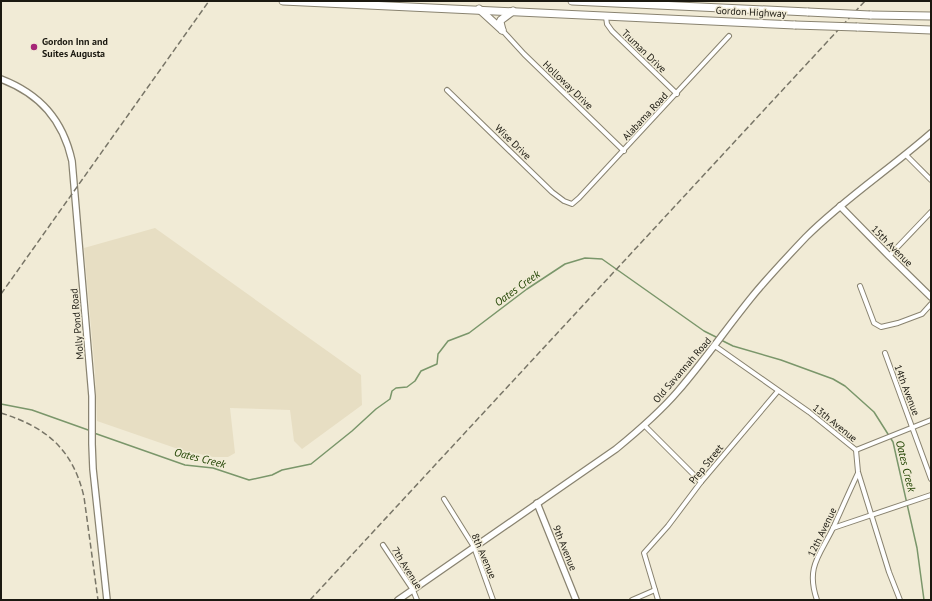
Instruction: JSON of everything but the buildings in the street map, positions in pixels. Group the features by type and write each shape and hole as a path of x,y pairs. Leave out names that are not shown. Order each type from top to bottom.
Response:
{"highway":[{"name":"Gordon Highway","path":"283,1 513,11 606,17 931,30"},
{"name":"Gordon Highway","path":"572,1 870,15 931,16"},
{"path":"478,10 502,30"},
{"path":"502,30 500,20 513,11"}],"street":[{"name":"Truman Drive","path":"606,17 607,24 612,31 676,94"},
{"name":"Holloway Drive","path":"502,30 524,54 624,151"},
{"name":"Alabama Road","path":"569,204 576,202 729,36"},
{"name":"Molly Pond Road","path":"1,79 19,87 39,100 60,126 70,151 75,189 92,396 92,444 96,504 108,600"},
{"name":"Wise Drive","path":"447,90 552,192 569,204"},
{"name":"Old Savannah Road","path":"398,600 616,449 644,425 678,392 717,344 751,298 801,242 840,206 931,133"},
{"path":"906,154 931,180"},
{"name":"15th Avenue","path":"840,206 931,297"},
{"path":"889,256 931,212"},
{"path":"860,286 874,323 881,327 898,323 922,314 931,304"},
{"name":"13th Avenue","path":"717,344 809,412 856,450 858,472 889,572 900,600"},
{"name":"14th Avenue","path":"885,353 931,479"},
{"name":"Prep Street","path":"655,590 644,553 647,548 668,526 701,482 778,390"},
{"path":"856,450 931,420"},
{"path":"644,425 701,482"},
{"name":"12th Avenue","path":"817,600 813,589 812,575 818,554 833,528 858,472"},
{"path":"833,528 931,496"},
{"name":"8th Avenue","path":"444,499 474,547 493,600"},
{"name":"9th Avenue","path":"537,503 576,600"},
{"name":"7th Avenue","path":"383,545 413,590 416,600"},
{"path":"632,600 655,590 658,600"}],"shaded area":[{"path":"155,228 361,375 362,405 302,449 294,441 290,410 230,408 235,453 228,457 213,457 181,450 97,421 95,372 84,248"}],"waterway":[{"name":"Oates Creek","path":"94,433 185,465 213,468 249,480 272,475 282,470 311,464 390,399 392,391 396,388 407,387 415,381 421,371 437,364 438,354 448,341 469,333 527,289 565,264 585,258 602,259 704,331 718,338"},
{"name":"Oates Creek","path":"721,340 733,346 781,360 833,379 845,386 874,412 893,442 917,548 924,600"},
{"name":"Oates Creek","path":"1,404 32,410 91,431"}],"railway":[{"path":"1,294 209,1"},
{"path":"310,600 865,1"},
{"path":"1,413 31,425 44,433 65,453 73,466 84,497 98,600"}],"place":[{"name":"Gordon Inn and Suites Augusta","path":"34,47"}]}
